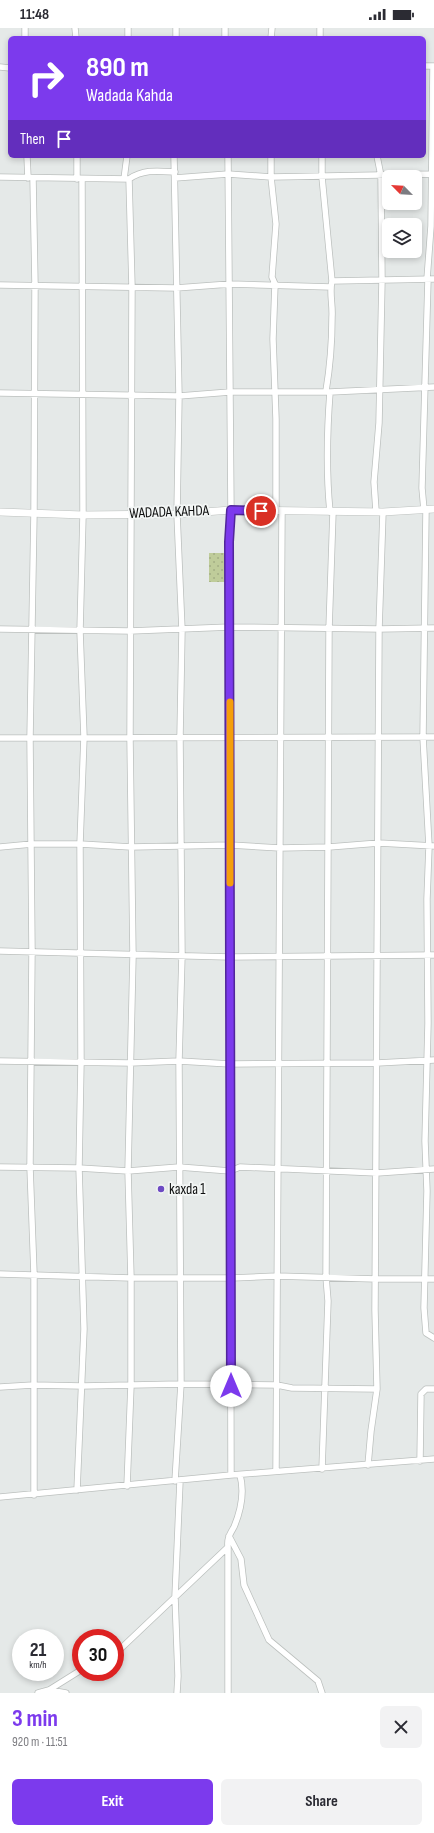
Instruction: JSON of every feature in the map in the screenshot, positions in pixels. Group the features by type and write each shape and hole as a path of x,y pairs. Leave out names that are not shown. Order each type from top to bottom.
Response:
{"main road":[{"name":"WADADA KAHDA","path":"0,512 83,515 177,514 231,510 379,512 434,509"}],"street":[{"path":"434,66 430,279 422,488 425,510 423,737 431,846 426,955 426,1279 424,1308 426,1333 434,1338"},
{"path":"27,158 31,178 35,285 34,513 30,738 32,844 30,1166 34,1274 34,1495"},
{"path":"77,158 80,178 84,286 83,515 80,631 84,737 80,844 81,1062 79,1168 81,1276 84,1329 77,1490"},
{"path":"126,1486 130,1384 131,1278 128,1171 133,956 130,738 132,287 127,158"},
{"path":"174,158 179,396 177,514 182,630 180,737 182,955 179,1061 181,1384 177,1481 175,1597 178,1676 177,1693"},
{"path":"228,158 231,510 229,542 231,1475"},
{"path":"271,158 271,177 276,224 272,277 275,284 273,339 274,392 282,627 276,1471"},
{"path":"322,158 322,177 332,284 327,445 328,487 332,512 329,629 330,736 326,1277 328,1301 322,1469"},
{"path":"368,1464 377,1389 375,1346 379,843 379,512 374,482 380,389 382,280 381,176 377,158"},
{"path":"0,178 127,179 137,173 145,171 175,175 228,174 271,177 432,174"},
{"path":"0,285 176,288 230,284 332,284 382,280 430,279"},
{"path":"0,393 179,396 230,392 328,391 434,387"},
{"path":"0,630 130,631 282,627 329,629 434,628"},
{"path":"0,738 281,736 434,737"},
{"path":"0,847 32,844 80,844 131,847 230,845 280,848 329,847 379,843 431,846"},
{"path":"0,951 32,950 133,956 182,955 230,957 434,955"},
{"path":"0,1061 31,1060 130,1063 179,1061 230,1064 377,1063 434,1060"},
{"path":"0,1167 30,1166 128,1171 179,1167 230,1171 240,1167 377,1173 434,1169"},
{"path":"0,1274 131,1278 230,1278 278,1276 434,1279"},
{"path":"0,1387 33,1385 82,1386 181,1384 231,1386 277,1385 292,1388 377,1389"},
{"path":"420,1461 421,1394 426,1389 434,1389"},
{"path":"0,1497 276,1471 322,1469 393,1461 434,1460"},
{"path":"228,1693 227,1540 240,1511 242,1484 240,1475"},
{"path":"229,1536 241,1559 244,1585 269,1640 318,1681 322,1693"},
{"path":"124,1645 228,1547"},
{"path":"38,1693 49,1690 72,1676"},
{"path":"49,1690 66,1693"}],"green space":[{"path":"209,553 226,553 225,582 209,582"}],"slow traffic":[{"path":"230,702 230,883"}],"place":[{"name":"kaxda 1","path":"161,1189"}],"route":[{"path":"231,1386 229,542 231,510 261,511"}]}
